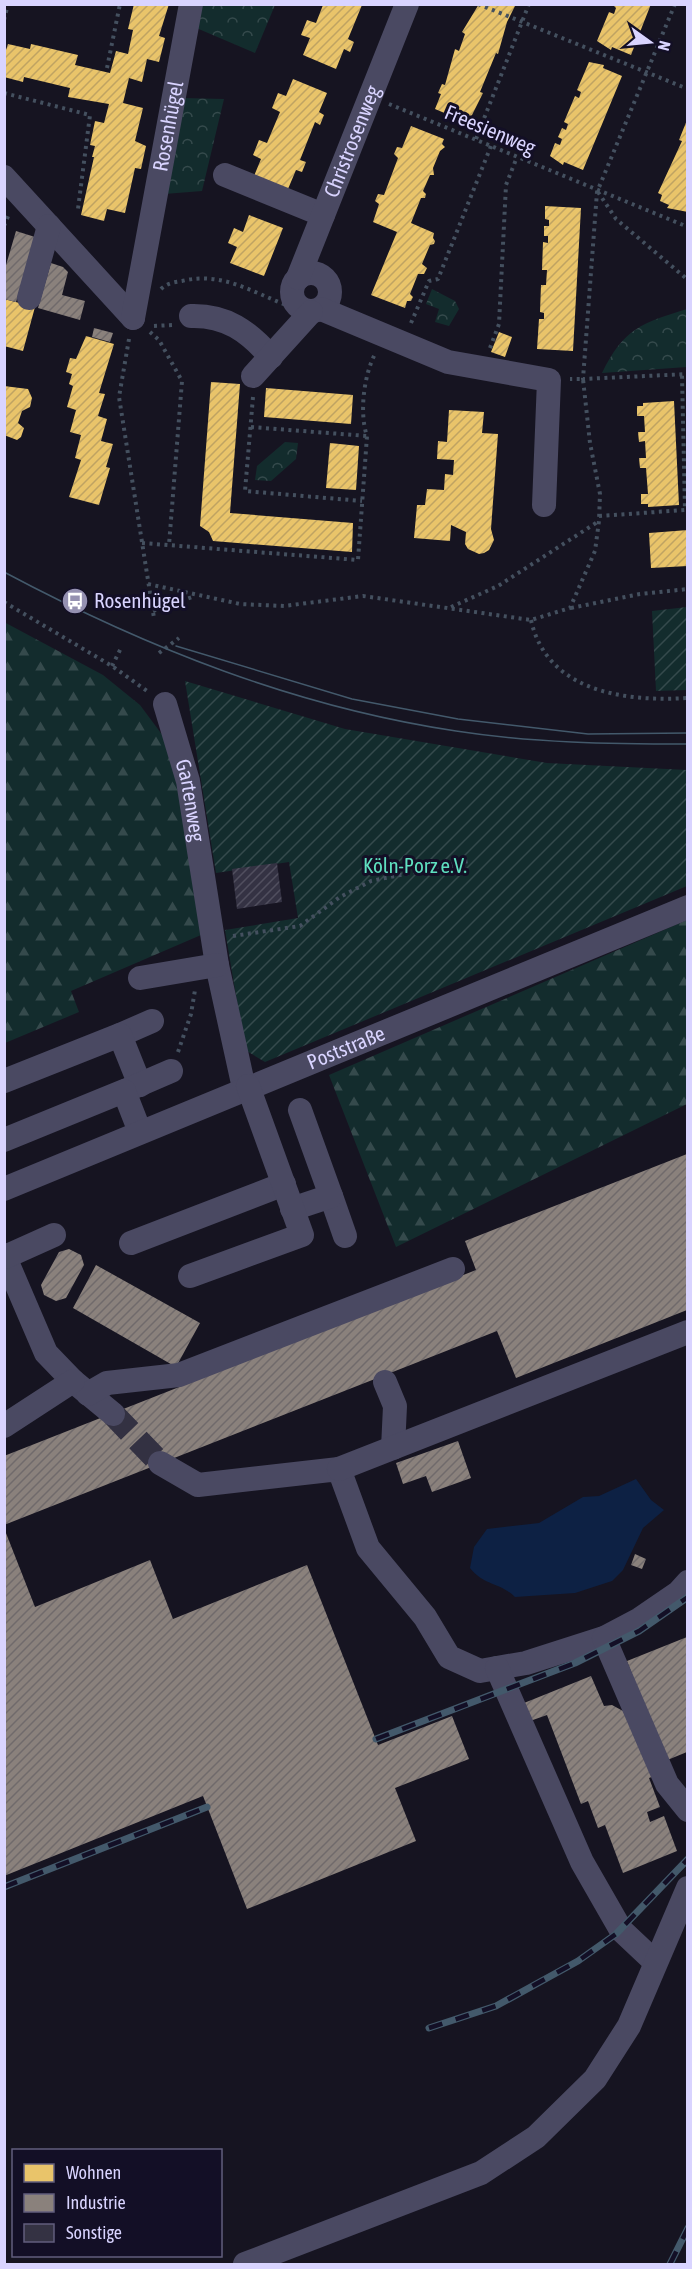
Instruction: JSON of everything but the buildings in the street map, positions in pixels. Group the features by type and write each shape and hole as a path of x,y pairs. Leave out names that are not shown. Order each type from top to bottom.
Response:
{"street":[{"name":"Rosenhügel","path":"133,318 191,4"},
{"name":"Christrosenweg","path":"312,311 298,307 292,295 407,4"},
{"path":"225,176 323,215"},
{"path":"4,177 133,318"},
{"path":"29,298 49,226"},
{"path":"253,376 312,311 329,300 331,293 325,279 310,273 298,278"},
{"path":"312,311 448,362 549,380 544,505"},
{"path":"191,316 223,320 243,329 271,357"},
{"name":"Gartenweg","path":"165,704 188,781 213,939 206,967 246,1087 302,1234 190,1275"},
{"name":"Poststraße","path":"4,1189 687,906"},
{"path":"140,978 206,967"},
{"path":"4,1081 152,1021"},
{"path":"120,1035 140,1132"},
{"path":"4,1140 171,1071"},
{"path":"300,1110 345,1236"},
{"path":"131,1243 284,1184"},
{"path":"292,1209 331,1196"},
{"path":"54,1235 5,1256 46,1353 81,1388 113,1414"},
{"path":"4,1426 81,1388 180,1375 453,1269"},
{"path":"160,1463 198,1485 339,1469 687,1332"},
{"path":"385,1382 395,1406 393,1448"},
{"path":"339,1469 368,1548 424,1617 449,1657 480,1671 526,1663 604,1638 640,1619 678,1593 687,1582"},
{"path":"604,1638 667,1784 687,1810"},
{"path":"496,1668 582,1862 621,1929 655,1962"},
{"path":"244,2265 481,2173 536,2137 595,2079 629,2026 687,1888"}],"path":[{"path":"4,20 8,4"},
{"path":"107,68 120,4"},
{"path":"478,4 687,89"},
{"path":"476,139 529,4"},
{"path":"570,608 595,551 599,518 600,494 590,443 583,379 597,192 675,4"},
{"path":"4,93 90,116 78,209"},
{"name":"Freesienweg","path":"372,96 597,192 687,227"},
{"path":"142,543 358,560 367,436 363,425 368,368 393,341 429,281 438,279 491,146"},
{"path":"483,369 499,324 506,185 517,157"},
{"path":"597,192 616,219 687,280"},
{"path":"154,618 119,397 133,318 165,285 193,278 215,278 236,282 260,296 312,311"},
{"path":"133,318 159,340 182,381 169,545"},
{"path":"549,380 687,374"},
{"path":"450,607 498,586 599,518 686,510 686,441 682,375"},
{"path":"253,376 245,491 362,501"},
{"path":"251,427 367,436"},
{"path":"148,584 240,604 284,606 363,596 531,620 570,608 640,594 687,589"},
{"path":"153,610 196,595"},
{"path":"4,603 112,666 165,704"},
{"path":"531,620 535,638 544,654 580,684 606,694 687,698"},
{"path":"159,653 179,638"},
{"path":"112,666 121,648"},
{"path":"213,939 300,926 340,897 371,881 469,861"},
{"path":"171,1071 191,1014 195,993 206,967"}],"green space":[{"path":"199,5 275,5 255,53 194,27"},
{"path":"182,98 224,99 202,191 164,194"},
{"path":"432,289 455,301 459,309 449,326 435,322 439,309 426,304"},
{"path":"687,309 687,367 602,373 618,346 636,329"},
{"path":"285,442 298,443 296,459 271,481 255,480 257,466"},
{"path":"687,607 687,690 656,691 652,611"},
{"path":"4,622 103,675 140,705 169,744 208,932 71,991 79,1012 5,1043"},
{"name":"Köln-Porz e.V.","path":"185,681 345,729 547,763 687,770 687,886 265,1062 245,1050 225,930 298,918 289,862 216,873"},
{"path":"687,920 687,1104 396,1247 329,1075"}],"water":[{"path":"636,1479 651,1500 664,1510 643,1528 623,1570 612,1581 575,1593 515,1597 481,1578 470,1568 474,1547 487,1529 539,1523 583,1497 599,1496"}],"tunnel":[{"path":"113,1414 160,1463"}],"tram line":[{"path":"4,572 112,626 168,649 224,671 338,707 485,735 601,743 688,744"},
{"path":"176,646 352,699 458,719 588,734 688,733"}],"railway":[{"path":"376,1739 575,1663 639,1631 688,1597"},
{"path":"4,1887 207,1807"},
{"path":"429,2028 496,2006 578,1961 616,1934 688,1859"},
{"path":"670,2264 688,2228"}],"place":[{"name":"Rosenhügel","path":"75,601"}]}
